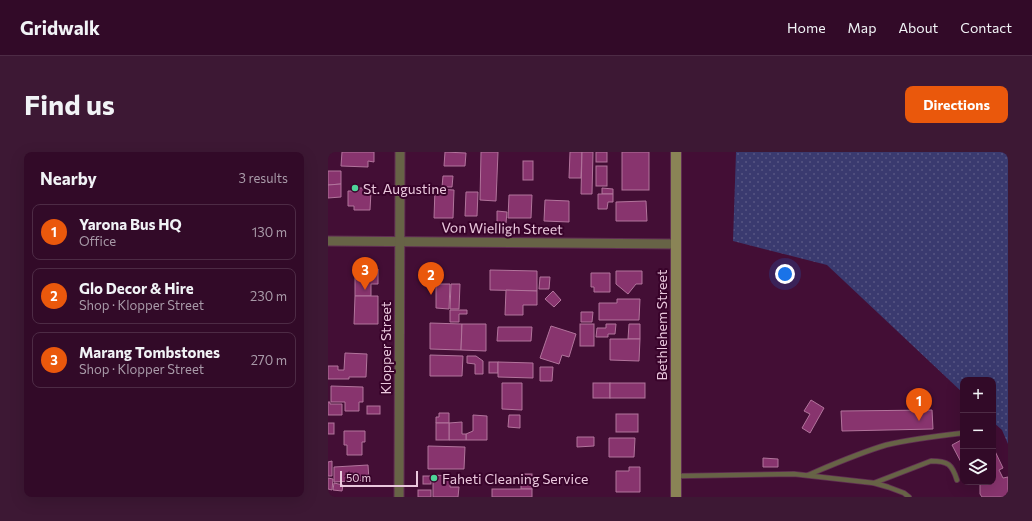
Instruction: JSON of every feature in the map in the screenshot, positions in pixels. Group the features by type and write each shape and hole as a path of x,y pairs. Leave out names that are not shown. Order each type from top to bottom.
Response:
{"main road":[{"name":"Bethlehem Street","path":"676,152 676,497"}],"street":[{"name":"Klopper Street","path":"399,497 400,152"},
{"name":"Von Wielligh Street","path":"328,241 675,244"}],"lane":[{"path":"806,475 849,457 887,445 919,438 960,433"},
{"path":"874,484 932,461 941,461 954,468 957,480"},
{"path":"676,476 806,475 874,484 888,487 904,493 909,497"}],"shaded area":[{"path":"736,152 1008,152 1008,444 1002,430 996,425 996,377 960,377 960,390 827,265 733,241"}],"building":[{"path":"342,152 374,152 374,162 368,161 368,167 341,166"},
{"path":"445,152 466,153 465,166 444,166"},
{"path":"481,152 498,152 496,201 480,200"},
{"path":"570,152 582,152 581,178 569,178"},
{"path":"582,152 593,152 592,194 581,194"},
{"path":"596,152 607,152 607,162 596,162"},
{"path":"622,152 649,152 649,190 622,190"},
{"path":"523,161 533,161 533,180 523,180"},
{"path":"596,166 607,166 607,186 596,186"},
{"path":"328,171 341,171 341,184 328,185"},
{"path":"443,176 453,176 452,187 442,187"},
{"path":"341,184 341,197 328,198 328,185"},
{"path":"356,188 366,188 366,191 371,191 370,210 354,210 354,206 348,206 348,191 356,191"},
{"path":"602,188 613,189 613,194 602,194"},
{"path":"435,189 454,190 453,218 434,218"},
{"path":"466,192 478,192 477,216 465,216"},
{"path":"598,194 613,194 613,202 608,202 607,209 598,209"},
{"path":"509,195 532,195 531,218 508,218"},
{"path":"545,200 569,201 569,222 544,221"},
{"path":"646,201 647,221 616,221 616,202"},
{"path":"497,211 507,212 506,223 497,223"},
{"path":"355,269 378,269 378,284 371,284 371,296 355,296"},
{"path":"490,270 537,271 537,291 490,290"},
{"path":"616,271 642,271 642,284 636,284 628,294 616,284"},
{"path":"591,273 610,273 610,292 594,292 594,287 591,287"},
{"path":"540,277 550,277 549,289 539,289"},
{"path":"436,284 450,284 449,309 436,308"},
{"path":"451,284 460,284 459,309 450,309"},
{"path":"506,290 537,291 537,305 523,305 523,315 505,315"},
{"path":"553,291 561,300 554,307 545,299"},
{"path":"355,296 378,296 378,324 354,324"},
{"path":"617,299 640,299 639,320 599,320 599,303 617,303"},
{"path":"450,310 467,310 467,314 459,314 459,322 450,322"},
{"path":"581,312 593,312 592,322 581,322"},
{"path":"430,323 462,324 461,350 430,349"},
{"path":"462,324 486,324 486,351 461,350"},
{"path":"580,324 594,324 594,346 580,346"},
{"path":"606,324 616,324 615,334 608,334 608,337 596,337 597,328 606,328"},
{"path":"629,324 640,324 640,339 628,339"},
{"path":"551,326 576,334 569,357 562,355 559,364 540,358"},
{"path":"498,327 532,327 531,341 497,341"},
{"path":"610,339 640,339 639,361 610,360"},
{"path":"345,353 367,354 366,377 328,379 328,366 338,366 338,370 344,370"},
{"path":"430,355 463,356 462,376 430,376"},
{"path":"467,356 476,356 483,361 483,374 475,374 475,364 467,363"},
{"path":"489,362 498,362 498,373 489,373"},
{"path":"498,362 533,363 533,378 498,377"},
{"path":"540,367 553,367 552,381 540,381"},
{"path":"502,383 522,383 522,410 502,409"},
{"path":"593,383 610,383 610,398 593,398"},
{"path":"610,383 645,383 645,398 610,398"},
{"path":"331,386 363,387 363,402 359,402 359,411 345,411 345,402 331,402"},
{"path":"811,400 824,408 810,433 802,428 810,414 804,411"},
{"path":"328,402 330,402 330,404 342,404 342,415 328,415"},
{"path":"367,406 380,406 380,414 367,414"},
{"path":"932,410 933,429 842,431 841,411"},
{"path":"439,413 449,413 449,423 436,423 436,417 439,417"},
{"path":"616,414 638,414 638,432 616,432"},
{"path":"473,415 487,416 487,440 466,440 466,434 473,431"},
{"path":"509,415 520,415 520,428 508,427"},
{"path":"462,422 462,434 466,434 466,440 449,440 449,423"},
{"path":"328,423 334,423 334,434 328,434"},
{"path":"436,423 449,423 449,440 436,440"},
{"path":"344,431 365,431 365,442 362,442 362,455 347,455 347,445 344,445"},
{"path":"577,437 594,437 594,446 577,447"},
{"path":"609,438 635,438 634,457 609,457"},
{"path":"960,441 960,460 952,445"},
{"path":"428,446 465,447 464,469 428,469"},
{"path":"996,453 1003,468 999,470 1003,478 1008,477 1008,497 982,497 980,494 980,485 996,485"},
{"path":"763,458 778,459 778,467 763,467"},
{"path":"332,461 332,476 328,476 328,462"},
{"path":"368,465 369,480 334,482 334,467"},
{"path":"629,467 640,467 640,492 616,492 616,471 629,471"},
{"path":"521,474 532,474 532,489 521,489"},
{"path":"433,475 451,476 450,487 459,487 458,497 433,497"},
{"path":"423,476 431,476 431,484 423,484"},
{"path":"328,478 333,479 332,490 328,489"},
{"path":"334,483 343,485 342,491 333,490"},
{"path":"492,489 532,489 532,497 492,497"},
{"path":"418,490 431,490 431,497 418,497"}],"place":[{"name":"St. Augustine","path":"355,188"},
{"name":"Marang Tombstones","path":"365,290"},
{"name":"Glo Decor & Hire","path":"431,295"},
{"name":"Yarona Bus HQ","path":"919,421"},
{"name":"Faheti Cleaning Service","path":"434,478"}]}
